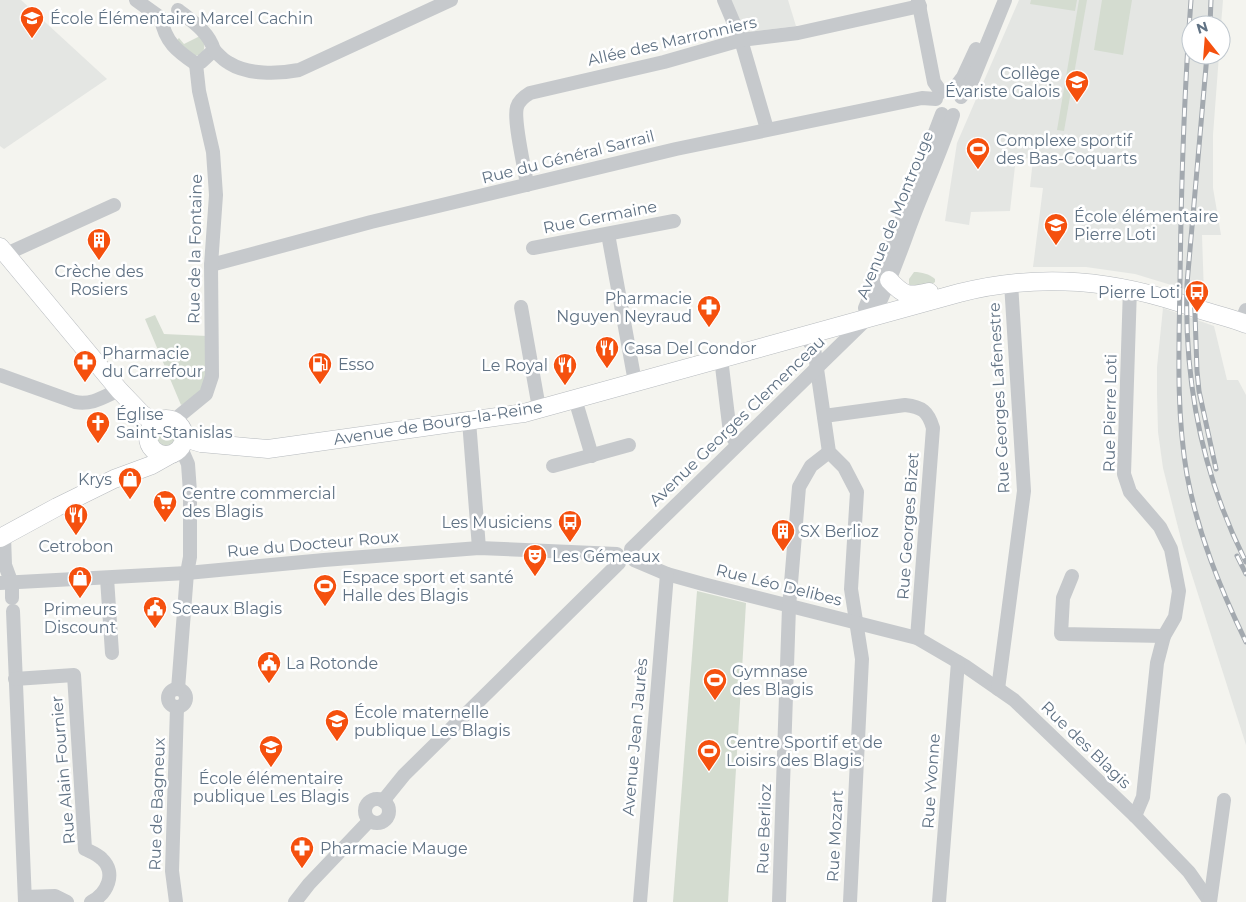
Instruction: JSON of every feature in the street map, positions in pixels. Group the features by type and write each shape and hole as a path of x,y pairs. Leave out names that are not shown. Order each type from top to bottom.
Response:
{"main road":[{"path":"3,251 119,390 142,414 155,423"},
{"path":"889,280 905,294 913,296 937,290 959,293 1011,283 1081,282 1130,288 1244,319"},
{"name":"Avenue de Bourg-la-Reine","path":"178,447 202,443 268,448 524,413 959,293"},
{"path":"162,420 174,421 180,424 178,447 160,454 153,450 148,440 150,431 155,423 162,420"},
{"path":"114,479 143,457 151,446"},
{"path":"2,537 114,479 152,465 178,447"}],"street":[{"path":"136,0 161,18 164,32 170,43 196,64 202,62 214,50"},
{"path":"161,18 177,5 205,33 211,41 214,50 229,64 277,74 299,70 451,0"},
{"path":"724,0 741,40 767,129"},
{"path":"919,3 934,82 948,94 962,107 957,113 948,114 936,107 948,94 963,77 997,0"},
{"path":"948,94 972,81 1005,0"},
{"name":"Allée des Marronniers","path":"527,185 516,108 521,99 526,96 538,91 664,62 741,40 798,33 919,3"},
{"name":"Rue de la Fontaine","path":"174,421 206,394 212,376 211,265 216,196 213,152 199,91 196,64"},
{"name":"Rue du Général Sarrail","path":"211,265 371,222 767,129 948,94"},
{"name":"Avenue de Montrouge","path":"948,114 936,164 876,310 868,318 865,308 948,114"},
{"path":"3,251 114,205"},
{"name":"Rue Germaine","path":"533,248 674,221"},
{"path":"608,234 635,382"},
{"name":"Rue Georges Lafenestre","path":"998,689 1024,491 1011,283"},
{"name":"Rue Pierre Loti","path":"1130,288 1124,474 1130,492 1160,527 1171,549 1179,590 1175,617 1164,636 1157,663 1143,797 1134,816"},
{"path":"521,307 539,408"},
{"name":"Avenue Georges Clemenceau","path":"632,555 737,444 868,318"},
{"path":"804,335 814,348 829,452"},
{"path":"720,358 730,433 737,444"},
{"path":"0,375 75,402 91,403 119,390"},
{"path":"575,399 592,456"},
{"name":"Rue Georges Bizet","path":"824,416 905,405 918,406 930,416 933,428 917,638"},
{"path":"469,421 479,548"},
{"path":"553,466 629,445"},
{"name":"Rue de Bagneux","path":"176,902 172,871 177,712 170,703 168,696 172,690 178,689 187,573 190,557 188,464 178,447"},
{"name":"Rue Berlioz","path":"779,902 789,607 799,486 811,466 829,452"},
{"name":"Rue Mozart","path":"829,452 844,467 856,492 851,589 862,659 850,902"},
{"path":"2,537 6,584 12,604 25,899 55,896 67,902"},
{"name":"Rue du Docteur Roux","path":"6,584 187,573 479,548 618,559"},
{"path":"295,902 309,884 369,821 376,823 386,818 388,807 383,801 404,775 618,559 623,548 632,555"},
{"name":"Rue Léo Delibes","path":"632,555 667,574 789,607 917,638"},
{"name":"Avenue Jean Jaurès","path":"640,902 667,574"},
{"path":"1072,576 1063,598 1061,634 1164,636"},
{"path":"106,578 112,653"},
{"name":"Rue des Blagis","path":"917,638 958,662 1014,700 1189,872 1210,902"},
{"name":"Rue Yvonne","path":"939,902 958,662"},
{"name":"Rue Alain Fournier","path":"15,678 74,675 85,849 104,860 110,876 107,888 98,898 91,902"},
{"path":"1210,902 1224,800"}],"shaded area":[{"name":"École Élémentaire Marcel Cachin","path":"0,0 21,0 107,79 4,149 0,146"},
{"path":"730,0 788,0 796,26 747,32 743,29"},
{"name":"Collège Évariste Galois","path":"1019,0 1223,0 1222,15 1181,15 1181,65 1218,65 1213,135 1213,188 1221,235 1202,235 1204,295 1135,274 1086,267 1033,267 1043,188 1030,187 1033,159 1016,157 1010,211 971,212 969,225 945,221 957,143"},
{"path":"1031,0 1077,0 1075,11 1030,4"},
{"path":"1079,0 1087,0 1064,131 1057,130"},
{"path":"1102,0 1132,0 1123,55 1094,50"},
{"path":"202,35 204,49 199,55 195,56 175,42 179,38 184,44"},
{"path":"914,272 928,275 935,279 935,282 931,285 914,289 909,284 909,279"},
{"path":"1163,308 1214,326 1227,380 1238,380 1246,395 1246,745 1183,547 1163,468 1158,432 1157,367"},
{"path":"155,315 164,334 207,336 208,356 203,385 191,400 181,405 145,319"},
{"path":"166,426 176,433 177,437 170,447 166,448 156,441 155,437 162,427"},
{"name":"Centre Sportif et de Loisirs des Blagis","path":"697,591 746,603 728,902 673,902"}],"railway":[{"path":"1191,0 1181,212 1179,355 1181,427 1187,475 1197,518 1219,581 1246,642"},
{"path":"1210,15 1211,0"},
{"path":"1206,65 1187,284 1189,356 1193,391 1207,461 1231,529 1246,562"},
{"path":"1194,286 1199,391 1216,469"},
{"path":"1237,556 1246,574"}],"place":[{"name":"École Élémentaire Marcel Cachin","path":"32,39"},
{"name":"Collège Évariste Galois","path":"1077,103"},
{"name":"Complexe sportif des Bas-Coquarts","path":"978,170"},
{"name":"École élémentaire Pierre Loti","path":"1056,246"},
{"name":"Crèche des Rosiers","path":"99,261"},
{"name":"Pierre Loti","path":"1197,313"},
{"name":"Pharmacie Nguyen Neyraud","path":"709,328"},
{"name":"Casa Del Condor","path":"607,369"},
{"name":"Pharmacie du Carrefour","path":"85,383"},
{"name":"Esso","path":"320,385"},
{"name":"Le Royal","path":"565,386"},
{"name":"Église Saint-Stanislas","path":"98,444"},
{"name":"Krys","path":"130,500"},
{"name":"Centre commercial des Blagis","path":"165,523"},
{"name":"Cetrobon","path":"76,536"},
{"name":"Les Musiciens","path":"570,543"},
{"name":"SX Berlioz","path":"783,552"},
{"name":"Les Gémeaux","path":"535,577"},
{"name":"Primeurs Discount","path":"80,599"},
{"name":"Espace sport et santé Halle des Blagis","path":"325,607"},
{"name":"Sceaux Blagis","path":"155,629"},
{"name":"La Rotonde","path":"269,684"},
{"name":"Gymnase des Blagis","path":"715,701"},
{"name":"École maternelle publique Les Blagis","path":"337,742"},
{"name":"École élémentaire publique Les Blagis","path":"271,768"},
{"name":"Centre Sportif et de Loisirs des Blagis","path":"709,772"},
{"name":"Pharmacie Mauge","path":"302,869"}]}
